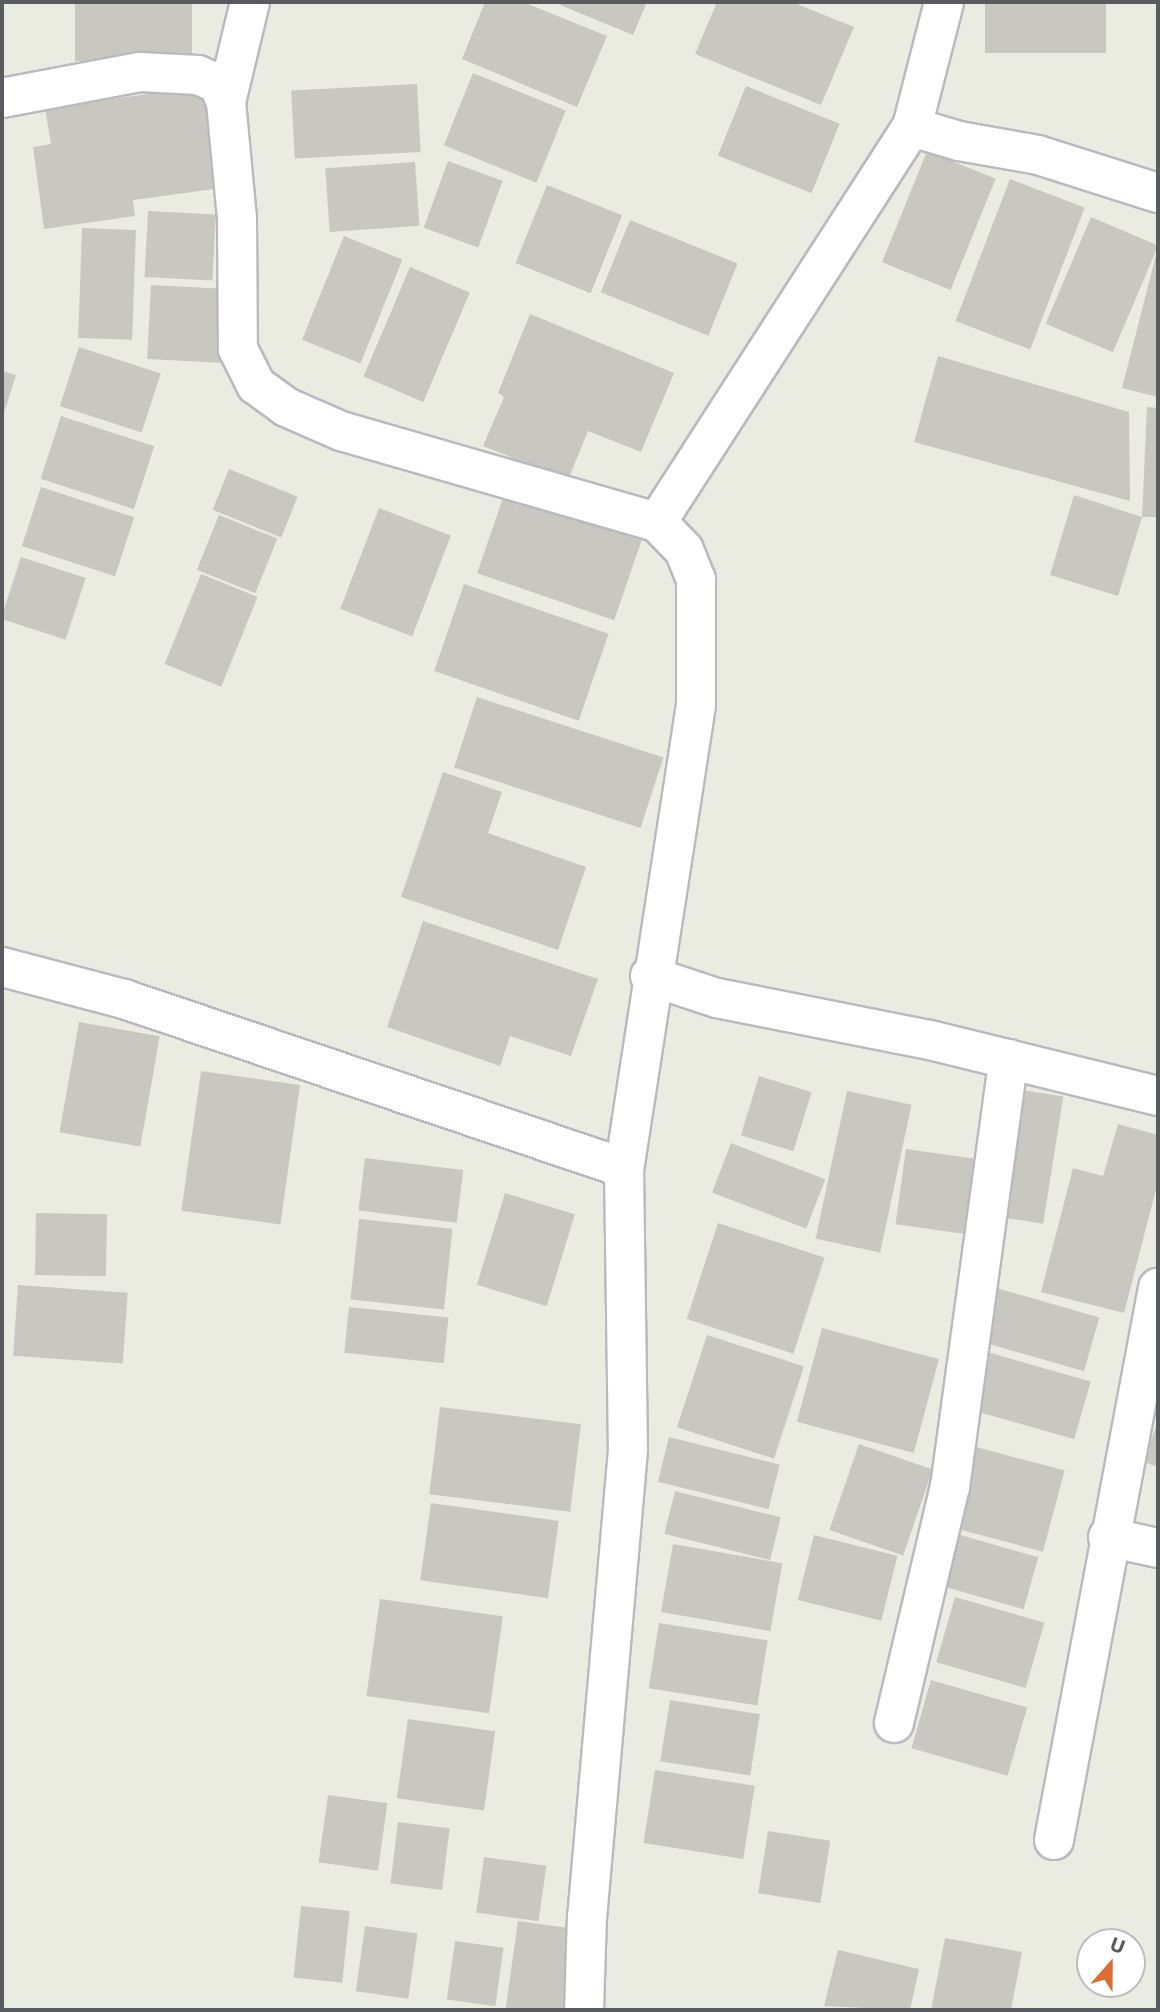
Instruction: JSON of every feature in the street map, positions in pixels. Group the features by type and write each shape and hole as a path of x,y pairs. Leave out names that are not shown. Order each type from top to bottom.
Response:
{"street":[{"path":"226,102 250,2"},
{"path":"657,522 912,127 944,2"},
{"path":"2,98 140,72 198,75 218,84 226,102 237,219 238,349 256,385 286,407 341,431 657,522 684,550 696,579 696,705 650,976 624,1168 628,1450 587,1916 584,2010"},
{"path":"912,127 960,141 1038,155 1158,193"},
{"path":"2,967 124,999 624,1168"},
{"path":"650,976 717,998 1009,1059 1158,1096"},
{"path":"894,1723 950,1487 1009,1059"},
{"path":"1054,1840 1108,1537 1158,1288"},
{"path":"1108,1537 1158,1548"}],"building":[{"path":"75,2 192,2 192,61 75,61"},
{"path":"485,2 523,2 607,36 577,107 462,59"},
{"path":"553,2 647,2 633,35"},
{"path":"717,2 792,2 854,27 821,105 695,54"},
{"path":"985,2 1106,2 1106,53 985,53"},
{"path":"473,73 566,110 536,183 444,145"},
{"path":"417,84 421,152 295,159 291,91"},
{"path":"214,85 229,187 133,200 135,216 44,229 33,147 51,144 45,108"},
{"path":"746,86 840,124 812,193 718,156"},
{"path":"927,151 996,179 951,290 882,262"},
{"path":"448,161 503,181 478,248 424,228"},
{"path":"415,162 419,226 330,232 325,168"},
{"path":"1010,179 1085,208 1030,350 956,321"},
{"path":"547,185 622,215 591,293 516,263"},
{"path":"148,211 216,215 212,280 145,277"},
{"path":"1091,217 1158,245 1113,352 1046,324"},
{"path":"630,220 738,263 708,336 601,292"},
{"path":"82,228 136,230 132,340 78,338"},
{"path":"344,236 402,260 360,363 302,340"},
{"path":"1158,251 1158,397 1122,388"},
{"path":"410,267 470,292 423,402 364,377"},
{"path":"151,285 233,289 229,363 147,359"},
{"path":"530,314 674,373 641,452 588,431 568,480 483,446 504,397 498,393"},
{"path":"79,347 161,374 142,433 60,406"},
{"path":"938,356 1129,412 1130,501 914,442"},
{"path":"2,371 16,375 2,419"},
{"path":"1147,407 1158,408 1158,517 1142,517"},
{"path":"61,416 154,446 134,509 41,479"},
{"path":"229,469 298,497 281,538 213,510"},
{"path":"41,487 134,517 115,576 22,546"},
{"path":"506,489 643,536 614,620 477,573"},
{"path":"1074,495 1142,517 1118,596 1050,575"},
{"path":"379,508 451,536 412,636 340,609"},
{"path":"219,515 277,539 255,593 197,570"},
{"path":"21,557 86,578 66,640 2,619"},
{"path":"201,574 258,597 221,687 165,664"},
{"path":"464,584 609,634 579,721 434,671"},
{"path":"477,697 663,758 641,828 454,767"},
{"path":"443,772 502,792 488,833 586,867 558,950 401,897"},
{"path":"423,921 598,979 571,1056 510,1036 500,1066 387,1027"},
{"path":"79,1022 160,1036 140,1147 60,1132"},
{"path":"201,1071 300,1085 280,1225 181,1211"},
{"path":"759,1076 812,1092 793,1151 741,1135"},
{"path":"1010,1088 1063,1096 1043,1224 990,1215"},
{"path":"847,1091 912,1105 880,1252 816,1239"},
{"path":"1118,1124 1158,1135 1158,1182 1124,1313 1041,1292 1073,1168 1103,1176"},
{"path":"731,1143 825,1179 806,1229 712,1192"},
{"path":"906,1149 975,1159 965,1234 895,1224"},
{"path":"365,1158 463,1170 457,1223 359,1211"},
{"path":"505,1193 575,1214 547,1306 477,1285"},
{"path":"36,1213 107,1214 106,1276 35,1275"},
{"path":"359,1219 452,1229 444,1309 351,1300"},
{"path":"718,1223 825,1258 793,1354 687,1319"},
{"path":"18,1285 128,1293 123,1364 13,1356"},
{"path":"986,1285 1099,1318 1084,1371 971,1339"},
{"path":"349,1307 448,1317 444,1363 344,1353"},
{"path":"822,1328 939,1359 914,1453 797,1422"},
{"path":"707,1335 804,1367 774,1459 677,1427"},
{"path":"984,1351 1091,1382 1074,1439 967,1409"},
{"path":"440,1407 581,1424 570,1512 429,1494"},
{"path":"1158,1420 1158,1467 1144,1462"},
{"path":"669,1437 780,1465 768,1509 658,1482"},
{"path":"859,1444 933,1469 903,1555 829,1530"},
{"path":"969,1445 1065,1471 1043,1552 947,1526"},
{"path":"675,1491 781,1517 770,1560 664,1534"},
{"path":"431,1503 559,1521 548,1598 420,1580"},
{"path":"950,1532 1038,1557 1024,1609 935,1584"},
{"path":"814,1535 897,1556 881,1621 798,1600"},
{"path":"673,1544 782,1563 770,1631 661,1612"},
{"path":"955,1597 1044,1623 1026,1688 936,1662"},
{"path":"380,1599 503,1616 489,1713 366,1696"},
{"path":"659,1623 768,1640 757,1705 649,1688"},
{"path":"931,1680 1027,1708 1008,1776 911,1748"},
{"path":"670,1700 760,1714 750,1775 660,1761"},
{"path":"408,1719 495,1731 484,1810 397,1798"},
{"path":"655,1770 755,1786 743,1859 643,1843"},
{"path":"328,1795 387,1803 378,1871 319,1862"},
{"path":"398,1822 450,1828 442,1890 390,1884"},
{"path":"768,1831 830,1841 820,1903 758,1893"},
{"path":"484,1857 546,1866 539,1921 476,1912"},
{"path":"301,1906 350,1911 342,1983 293,1978"},
{"path":"518,1921 584,1930 573,2010 505,2010"},
{"path":"365,1926 417,1933 408,1999 356,1991"},
{"path":"945,1938 1022,1952 1011,2010 931,2010"},
{"path":"455,1941 504,1948 495,2006 447,1999"},
{"path":"838,1950 919,1969 910,2010 824,2006"}]}
